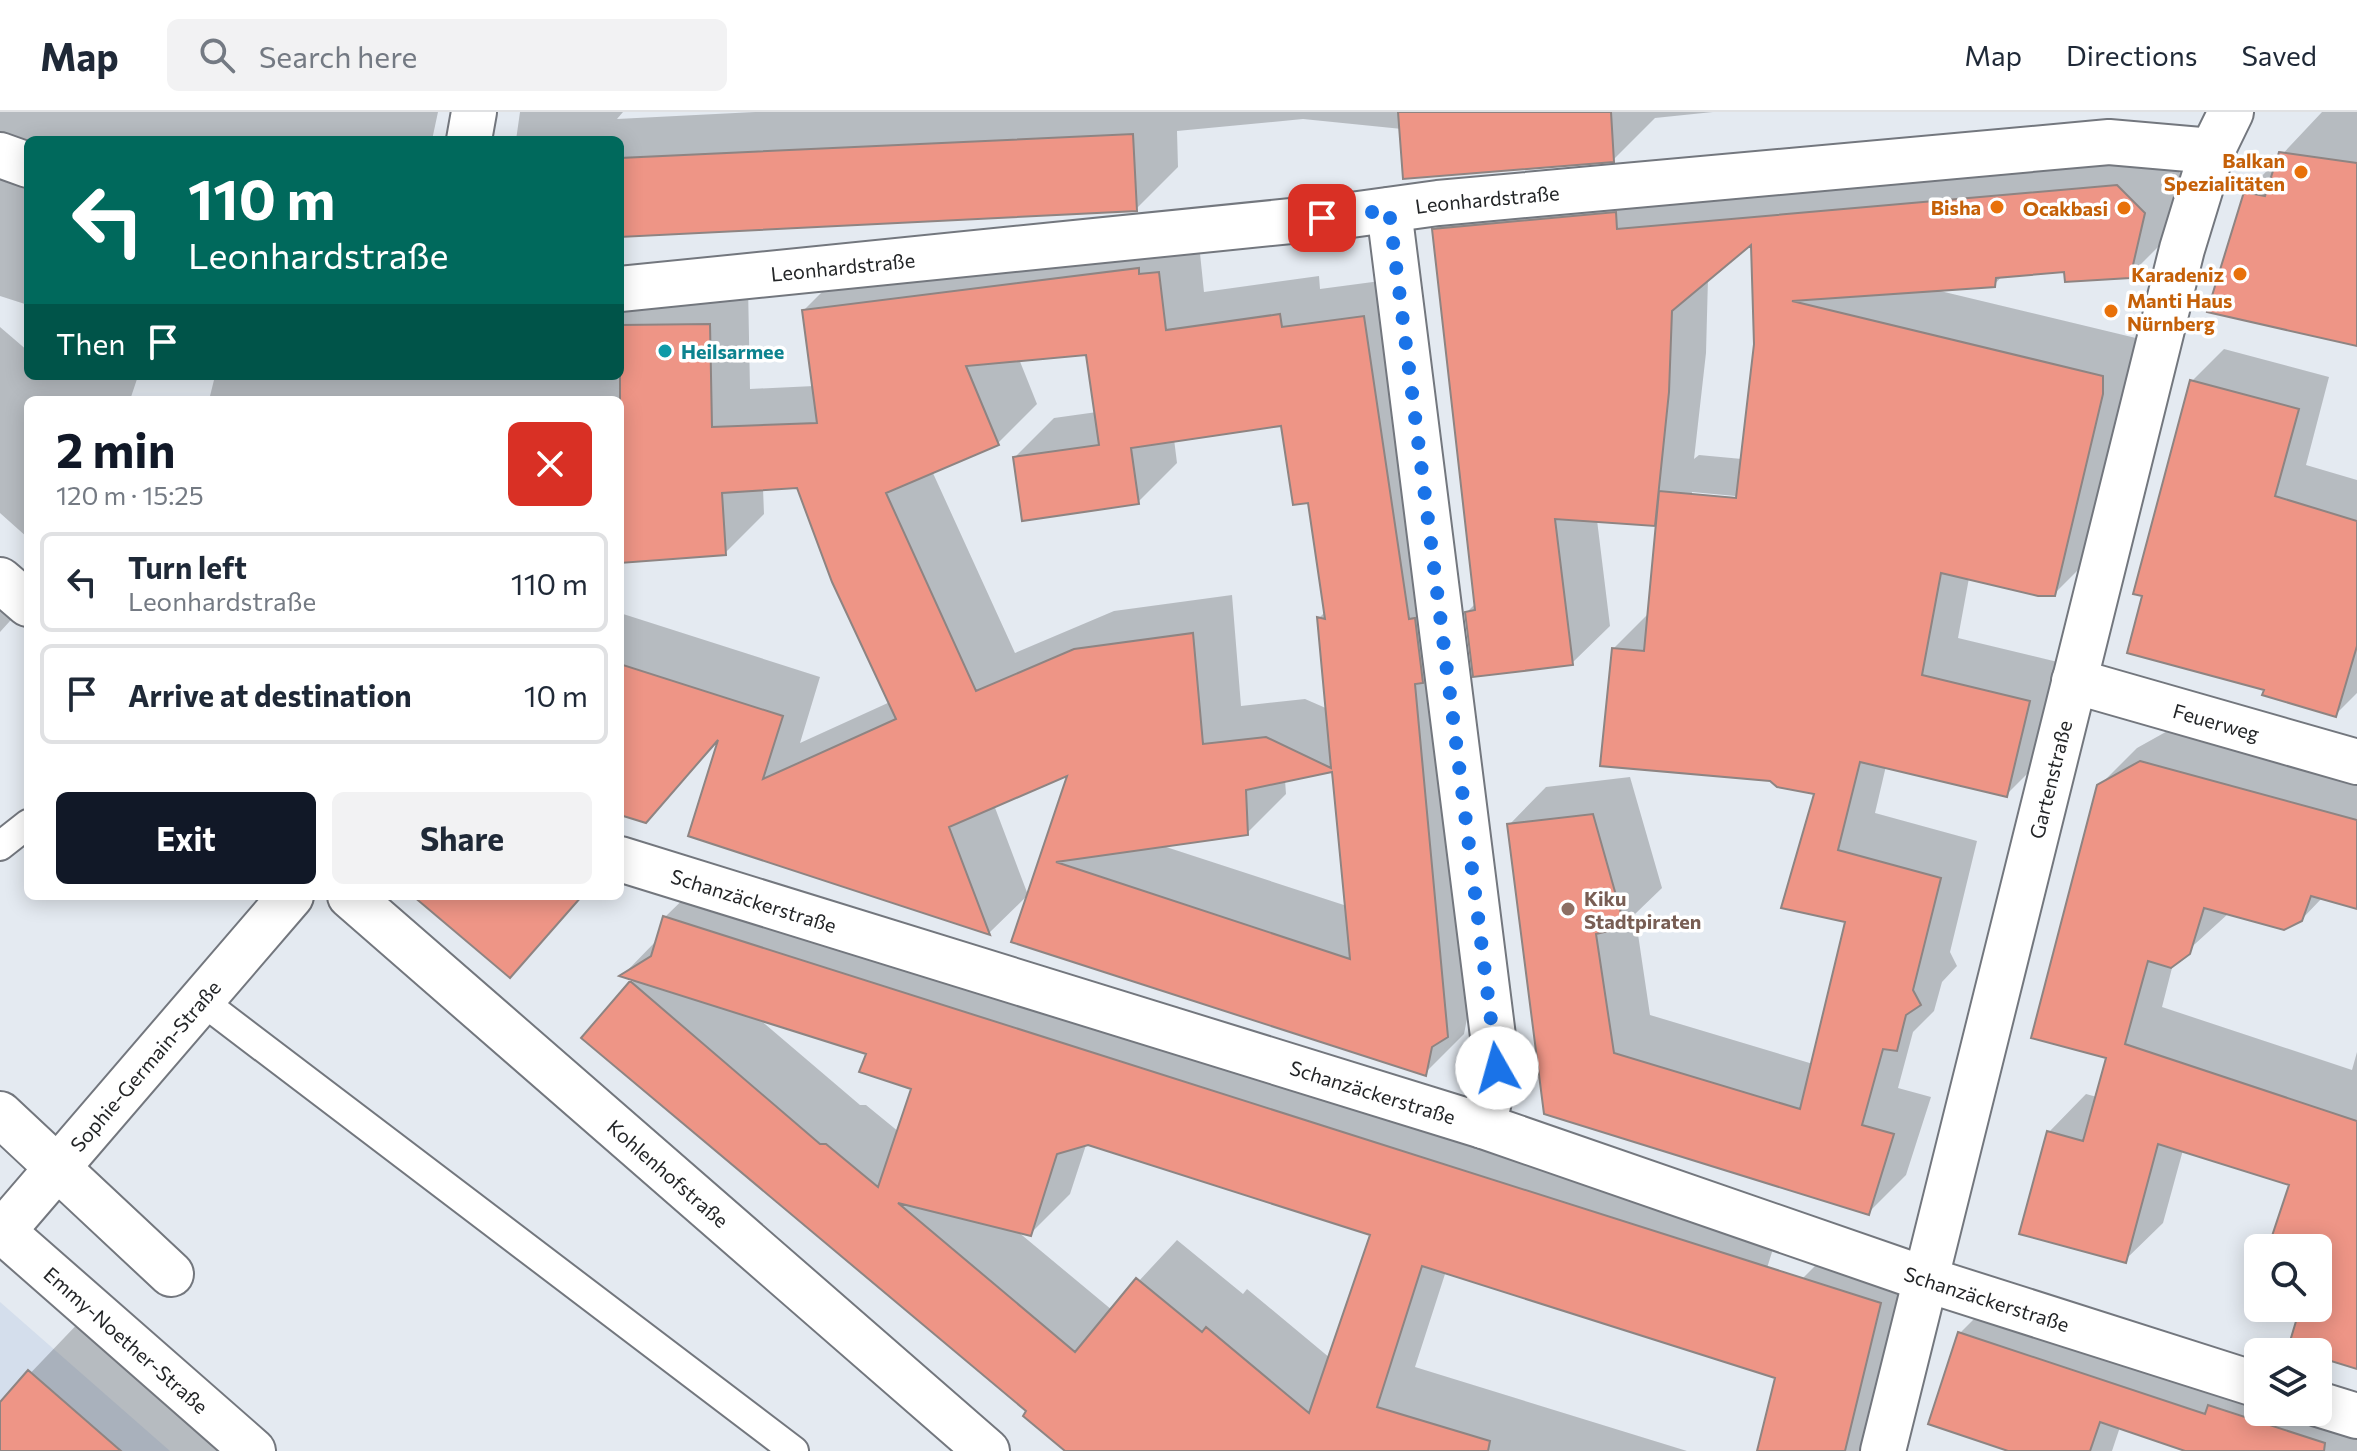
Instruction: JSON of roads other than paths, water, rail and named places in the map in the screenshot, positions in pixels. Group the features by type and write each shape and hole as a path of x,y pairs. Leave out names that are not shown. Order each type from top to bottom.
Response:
{"street":[{"path":"470,136 474,112"},
{"name":"Gartenstraße","path":"1883,1451 2182,249 2212,151 2231,112"},
{"name":"Leonhardstraße","path":"624,289 1389,210 2109,142 2212,151"},
{"path":"0,155 24,164"},
{"path":"1389,210 1497,1068 1483,1126"},
{"path":"0,580 24,601"},
{"name":"Feuerweg","path":"2074,681 2357,762"},
{"name":"Schanzäckerstraße","path":"630,862 1483,1126 1925,1279 2244,1381"},
{"name":"Sophie-Germain-Straße","path":"1,1231 59,1169 288,900"},
{"name":"Kohlenhofstraße","path":"355,900 987,1451"},
{"path":"0,1114 171,1274"},
{"name":"Emmy-Noether-Straße","path":"1,1231 253,1451"},
{"path":"2332,1408 2357,1416"}],"lane":[{"path":"0,846 24,827"},
{"path":"202,1001 794,1451"}],"place":[{"name":"Balkan Spezialitäten","path":"2301,172"},
{"name":"Bisha","path":"1997,207"},
{"name":"Ocakbasi","path":"2124,208"},
{"name":"Karadeniz","path":"2240,274"},
{"name":"Manti Haus Nürnberg","path":"2111,311"},
{"name":"Heilsarmee","path":"665,351"},
{"name":"Kiku Stadtpiraten","path":"1568,909"}]}
